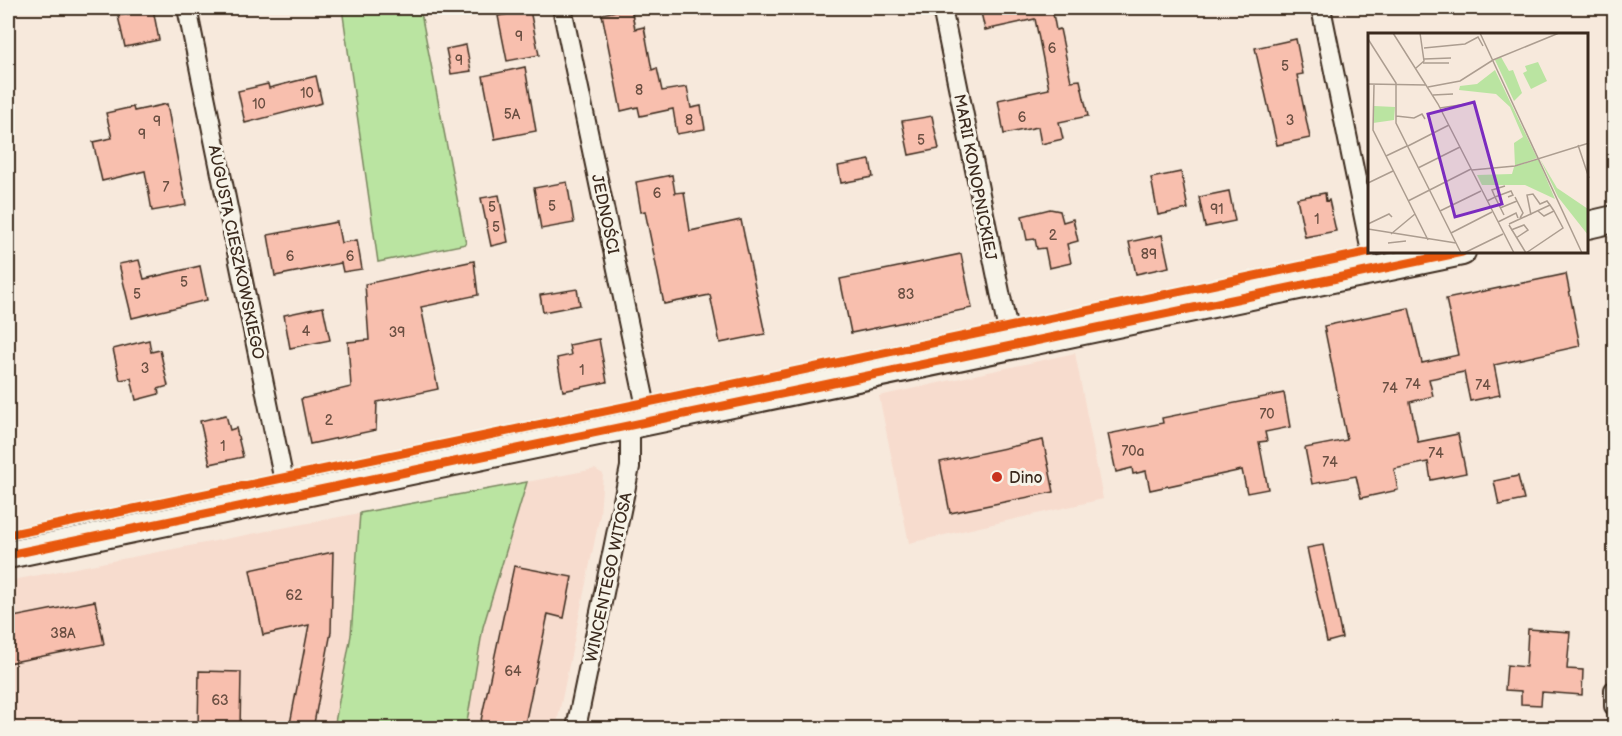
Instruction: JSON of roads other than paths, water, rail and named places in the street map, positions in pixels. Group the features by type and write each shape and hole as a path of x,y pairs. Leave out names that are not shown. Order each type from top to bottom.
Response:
{"street":[{"name":"AUGUSTA CIESZKOWSKIEGO","path":"186,8 287,496"},
{"name":"JEDNOŚCI","path":"562,8 640,423"},
{"name":"MARII KONOPNICKIEJ","path":"942,8 1011,346"},
{"path":"1321,8 1368,237"},
{"path":"1589,225 1614,219"},
{"path":"8,555 1011,346 1372,257 1426,254"},
{"name":"WINCENTEGO WITOSA","path":"576,729 640,423"}],"place":[{"name":"Dino","path":"997,477"}]}
